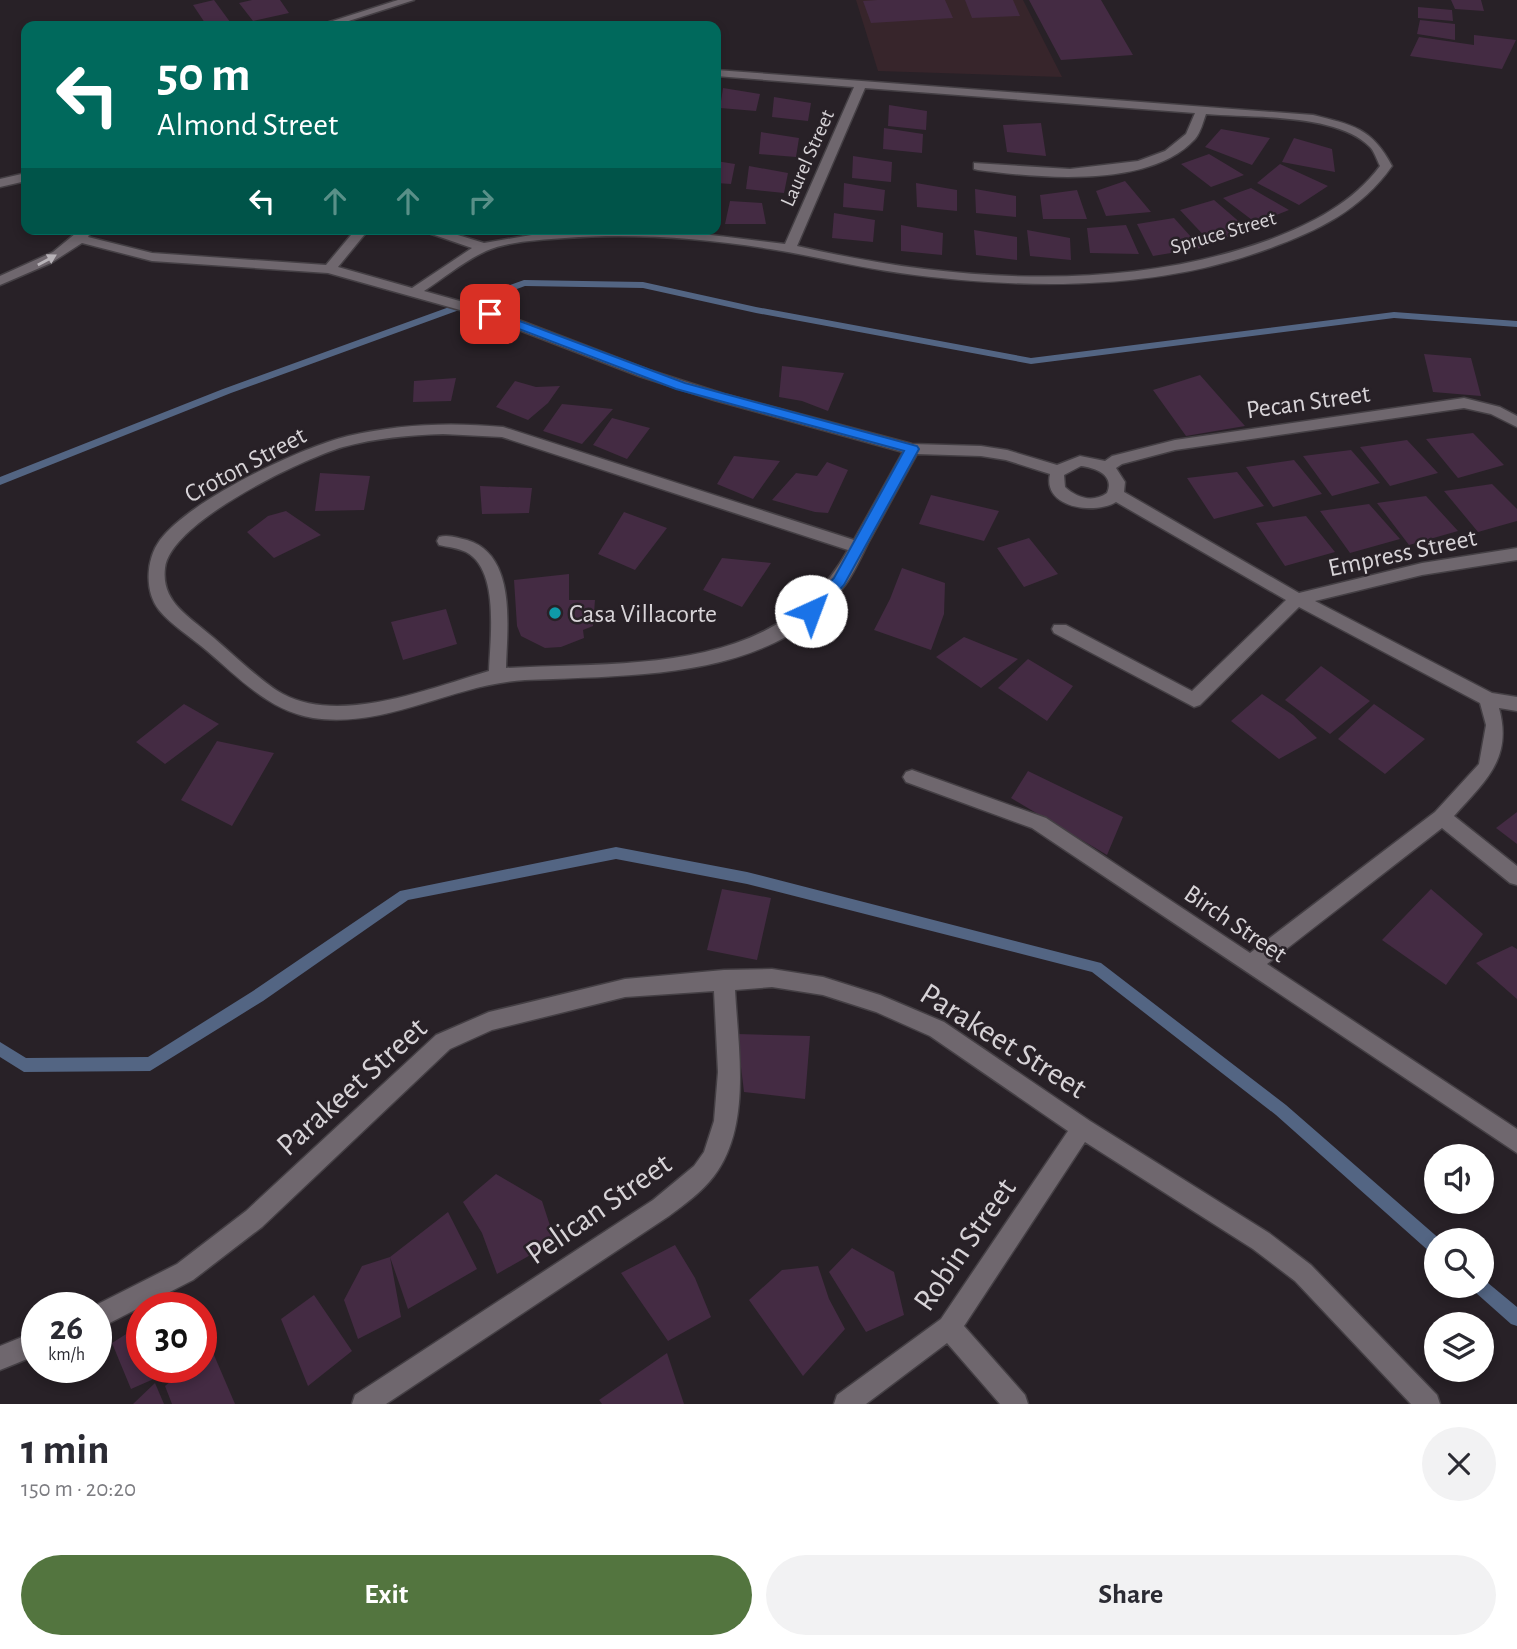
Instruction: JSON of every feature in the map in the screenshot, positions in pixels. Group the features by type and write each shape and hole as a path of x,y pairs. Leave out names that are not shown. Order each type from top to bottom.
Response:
{"street":[{"path":"339,21 409,0"},
{"name":"Spruce Street","path":"673,235 789,249 851,262 959,274 1064,278 1176,271 1257,251 1315,226 1352,205 1377,180 1386,166 1376,145 1347,127 1313,119 721,73"},
{"name":"Laurel Street","path":"789,249 861,83"},
{"path":"978,166 1056,175 1102,171 1144,163 1173,152 1191,139 1199,126 1202,111"},
{"path":"0,183 21,178"},
{"path":"0,281 48,260 83,235"},
{"path":"87,235 152,257 329,269 416,291 490,314 680,386 912,449 981,451 1007,455 1058,471"},
{"path":"329,269 358,235"},
{"path":"443,235 484,247"},
{"name":"Spruce Street","path":"416,291 484,247 552,235"},
{"name":"Pecan Street","path":"1106,468 1117,460 1175,445 1464,403 1494,410 1517,422"},
{"name":"Croton Street","path":"859,547 503,432 461,427 428,428 346,442 306,454 187,523 165,544 156,567 156,586 165,606 276,699 311,711 353,713 405,702 497,675 669,666 728,653 775,635 811,611 839,582 859,547 912,449"},
{"path":"1080,461 1106,468 1115,476 1119,486 1116,495 1107,502 1093,505 1066,498 1057,489 1055,480 1058,471 1067,464 1080,461"},
{"path":"1116,495 1297,599 1488,699 1517,704"},
{"path":"445,541 474,548 490,567 498,592 497,675"},
{"name":"Empress Street","path":"1297,599 1422,569 1517,554"},
{"path":"1060,629 1195,700 1297,599"},
{"path":"1250,965 1442,817 1487,767 1493,748 1495,724 1488,699"},
{"name":"Birch Street","path":"912,777 1039,823 1517,1142"},
{"path":"1442,817 1517,877"},
{"name":"Parakeet Street","path":"112,1310 185,1272 254,1219 443,1042 489,1021 625,988 724,979 772,978 823,986 880,1004 937,1029 1082,1128 1261,1241 1303,1273 1428,1404"},
{"name":"Pelican Street","path":"364,1404 661,1208 690,1186 712,1160 724,1127 727,1096 724,979"},
{"name":"Robin Street","path":"846,1404 949,1327 1082,1128"},
{"path":"949,1327 1016,1404"},
{"path":"0,1358 21,1349"}],"shaded area":[{"path":"856,0 1023,0 1062,77 878,71"}],"building":[{"path":"214,0 229,21 204,21 193,5"},
{"path":"280,0 289,13 253,21 239,3"},
{"path":"945,0 953,18 871,23 863,1"},
{"path":"965,0 1013,0 1020,16 972,18"},
{"path":"1029,0 1101,0 1133,55 1061,60"},
{"path":"1451,0 1481,0 1484,11 1455,9"},
{"path":"1418,7 1452,10 1453,21 1418,18"},
{"path":"1420,20 1455,24 1455,40 1417,34"},
{"path":"1474,35 1516,40 1502,69 1410,56 1419,37 1474,45"},
{"path":"723,88 760,94 756,111 721,108"},
{"path":"774,97 811,103 808,121 772,117"},
{"path":"889,105 927,111 926,130 888,126"},
{"path":"1041,123 1046,156 1007,152 1003,125"},
{"path":"884,128 923,134 922,153 883,149"},
{"path":"1221,129 1270,138 1252,165 1205,147"},
{"path":"761,132 799,138 796,157 759,154"},
{"path":"1294,138 1332,149 1335,172 1282,162"},
{"path":"1209,154 1244,175 1211,187 1181,164"},
{"path":"853,156 892,162 891,182 852,178"},
{"path":"721,162 735,164 731,184 721,183"},
{"path":"1280,164 1328,186 1299,205 1257,183"},
{"path":"749,166 788,173 784,193 746,189"},
{"path":"1125,181 1151,212 1106,216 1096,191"},
{"path":"844,183 885,190 883,211 843,207"},
{"path":"916,183 957,190 957,211 917,207"},
{"path":"1251,188 1289,210 1256,223 1223,198"},
{"path":"975,189 1016,196 1016,217 976,213"},
{"path":"1077,190 1087,219 1043,219 1040,195"},
{"path":"1214,200 1250,231 1210,242 1180,210"},
{"path":"730,201 762,203 766,224 725,224"},
{"path":"834,213 875,220 873,242 832,238"},
{"path":"1174,218 1201,248 1153,256 1137,224"},
{"path":"901,225 943,233 942,255 901,251"},
{"path":"1126,225 1139,254 1090,253 1087,228"},
{"path":"974,230 1017,237 1017,260 976,255"},
{"path":"1027,230 1070,238 1071,260 1030,256"},
{"path":"1424,354 1471,358 1481,396 1433,392"},
{"path":"782,366 844,373 828,411 802,401 779,397"},
{"path":"1200,375 1245,426 1186,436 1153,390"},
{"path":"456,378 451,401 413,402 414,381"},
{"path":"515,381 536,387 560,386 548,403 528,420 496,407"},
{"path":"562,404 613,409 582,444 543,431"},
{"path":"612,418 650,428 627,459 593,445"},
{"path":"1473,433 1504,465 1458,478 1426,439"},
{"path":"1407,440 1438,473 1390,486 1360,447"},
{"path":"1351,450 1380,483 1332,496 1303,456"},
{"path":"734,456 780,461 753,499 717,484"},
{"path":"1294,460 1322,494 1273,507 1246,467"},
{"path":"827,462 848,470 828,513 772,500 796,473 817,476"},
{"path":"1237,472 1264,506 1214,519 1187,478"},
{"path":"320,473 370,476 364,510 315,511"},
{"path":"1492,484 1517,509 1517,521 1478,532 1444,491"},
{"path":"480,486 532,488 529,513 482,514"},
{"path":"931,495 999,511 984,541 919,524"},
{"path":"1426,496 1458,531 1409,545 1377,503"},
{"path":"1369,504 1400,539 1350,553 1320,511"},
{"path":"286,511 321,535 274,558 247,532 268,516"},
{"path":"624,512 667,528 635,570 598,554"},
{"path":"1306,516 1335,552 1285,566 1256,523"},
{"path":"1029,538 1058,574 1024,587 997,548"},
{"path":"722,558 771,563 742,607 703,590"},
{"path":"902,568 945,583 944,614 931,650 874,630"},
{"name":"Casa Villacorte","path":"569,574 569,600 595,600 593,626 583,630 584,638 561,647 545,648 521,636 517,626 514,580"},
{"path":"446,609 457,644 403,660 391,622"},
{"path":"964,637 1018,659 981,688 936,657"},
{"path":"1028,659 1073,686 1047,721 998,688"},
{"path":"1321,666 1370,701 1330,734 1285,700"},
{"path":"1262,694 1293,715 1317,738 1279,759 1231,721"},
{"path":"184,704 219,724 165,764 136,742"},
{"path":"1374,704 1425,739 1385,774 1338,739"},
{"path":"217,741 274,753 232,826 181,800"},
{"path":"1028,771 1123,817 1107,855 1011,798"},
{"path":"1517,812 1517,844 1496,828"},
{"path":"722,889 771,898 757,960 707,950"},
{"path":"1431,889 1483,934 1446,985 1382,940"},
{"path":"1512,946 1517,949 1517,999 1476,963"},
{"path":"737,1034 810,1036 805,1099 744,1092"},
{"path":"496,1174 542,1201 555,1241 497,1274 482,1233 463,1202"},
{"path":"448,1212 477,1269 408,1309 390,1257"},
{"path":"675,1245 695,1278 711,1317 668,1341 621,1273"},
{"path":"852,1248 894,1272 904,1315 866,1332 829,1272"},
{"path":"390,1257 401,1317 358,1339 344,1300 362,1266"},
{"path":"818,1266 829,1299 845,1329 803,1376 749,1300 782,1270"},
{"path":"314,1295 352,1351 308,1386 281,1319"},
{"path":"126,1334 126,1377 112,1343"},
{"path":"667,1353 684,1404 602,1404 599,1400"},
{"path":"217,1362 235,1404 172,1404 165,1386 169,1383 217,1383"},
{"path":"129,1383 145,1383 131,1389"},
{"path":"155,1383 164,1404 133,1404"}],"waterway":[{"path":"0,481 227,391 524,283 643,285 756,310 1031,361 1394,315 1517,324"},
{"path":"0,1049 24,1065 150,1064 258,996 405,895 616,853 747,878 1096,967 1281,1110 1424,1236"},
{"path":"1494,1298 1517,1318"}],"place":[{"name":"Casa Villacorte","path":"555,613"}],"route":[{"path":"490,314 680,386 912,449 839,582 811,611"}]}
